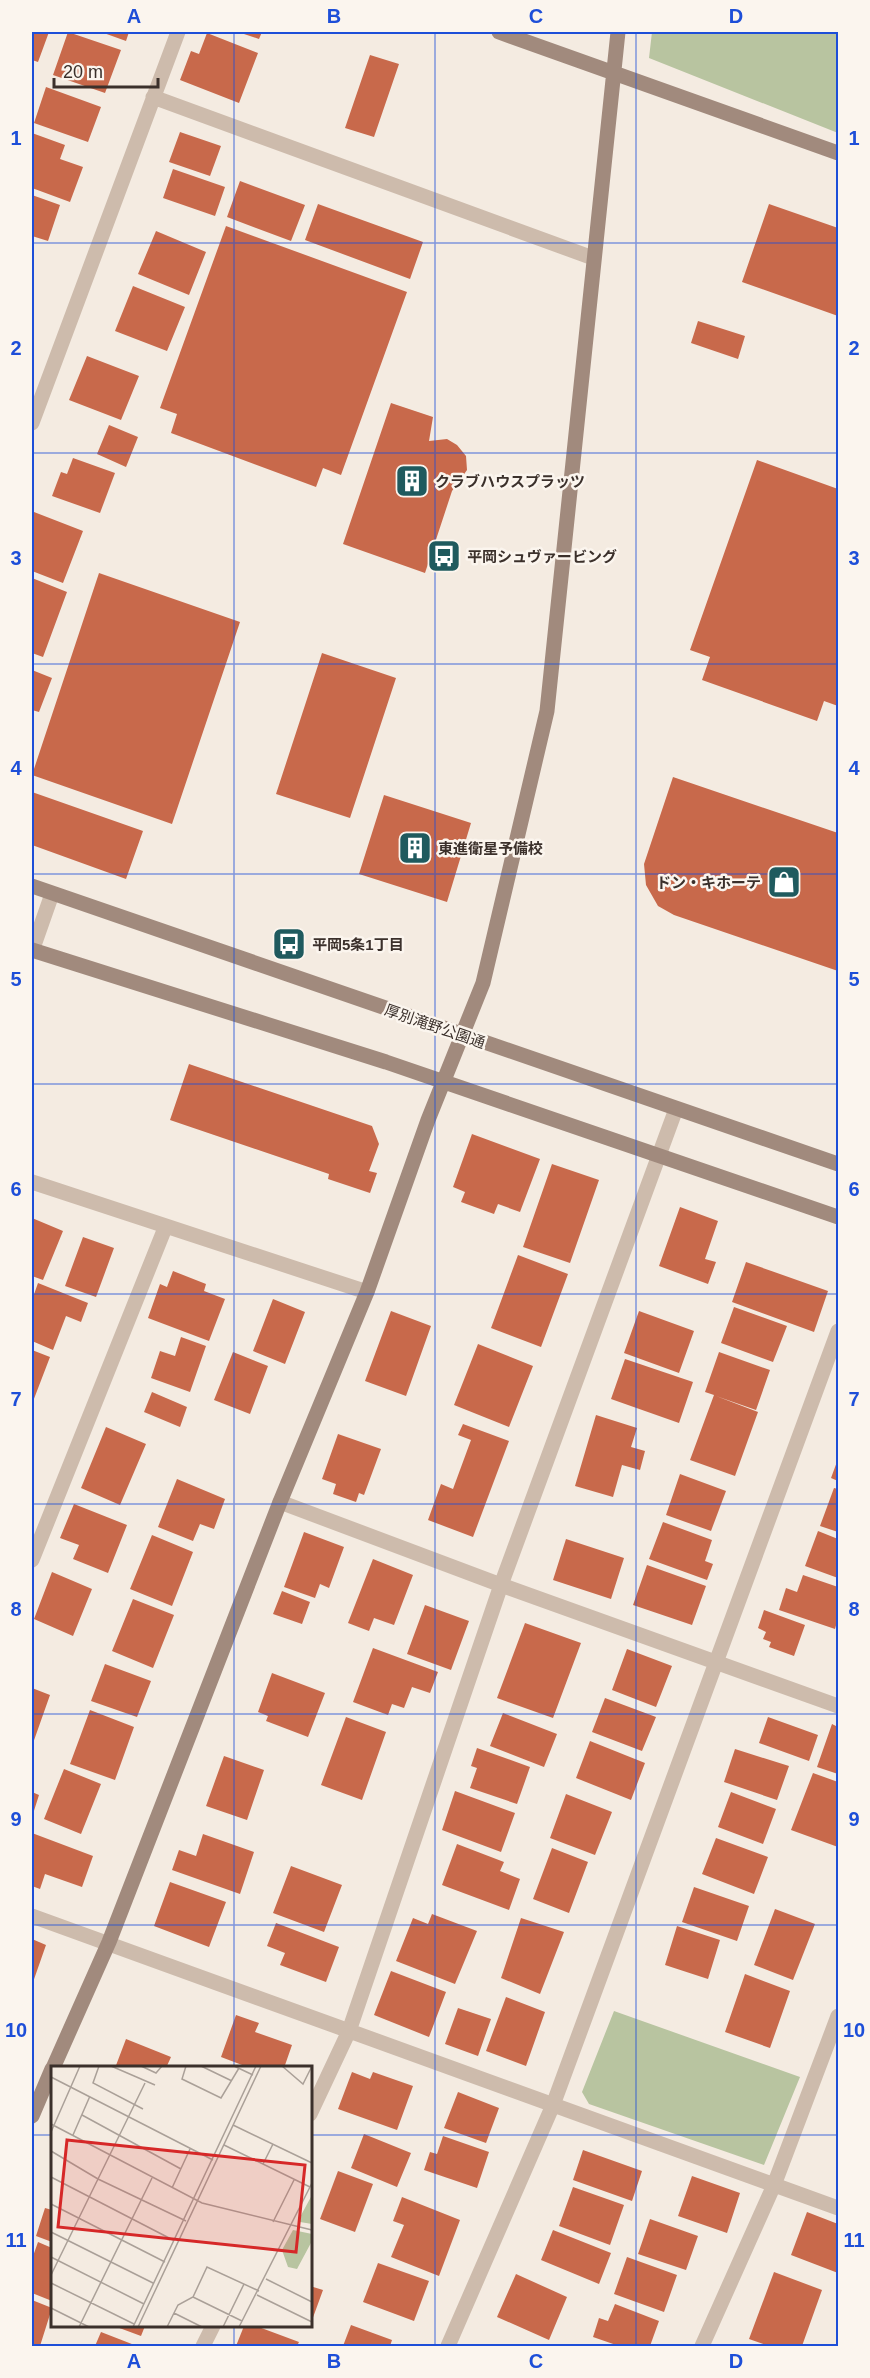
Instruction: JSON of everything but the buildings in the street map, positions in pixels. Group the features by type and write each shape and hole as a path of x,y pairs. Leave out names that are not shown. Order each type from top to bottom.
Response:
{"street":[{"path":"32,420 178,32"},
{"path":"499,32 615,71 838,153"},
{"path":"54,2066 109,1942 280,1502 367,1292 483,982 547,711 618,32"},
{"path":"153,96 593,258"},
{"name":"厚別滝野公園通","path":"32,886 838,1164"},
{"path":"52,894 32,951 444,1082 838,1217"},
{"path":"312,2110 349,2031 501,1585 657,1154 676,1109"},
{"path":"32,1182 165,1228 367,1292"},
{"path":"32,1560 165,1228"},
{"path":"448,2346 553,2105 838,1331"},
{"path":"280,1502 501,1585 838,1706"},
{"path":"32,1916 838,2208"},
{"path":"702,2346 774,2185 838,2016"},
{"path":"32,2116 51,2073"},
{"path":"203,2346 212,2327"}],"green space":[{"path":"652,32 838,32 838,133 649,58"},
{"path":"614,2011 800,2077 764,2165 589,2104 582,2092"}],"place":[{"name":"クラブハウスプラッツ","path":"412,481"},
{"name":"平岡シュヴァービング","path":"444,556"},
{"name":"東進衛星予備校","path":"415,848"},
{"name":"ドン・キホーテ","path":"784,882"},
{"name":"平岡5条1丁目","path":"289,944"}]}
